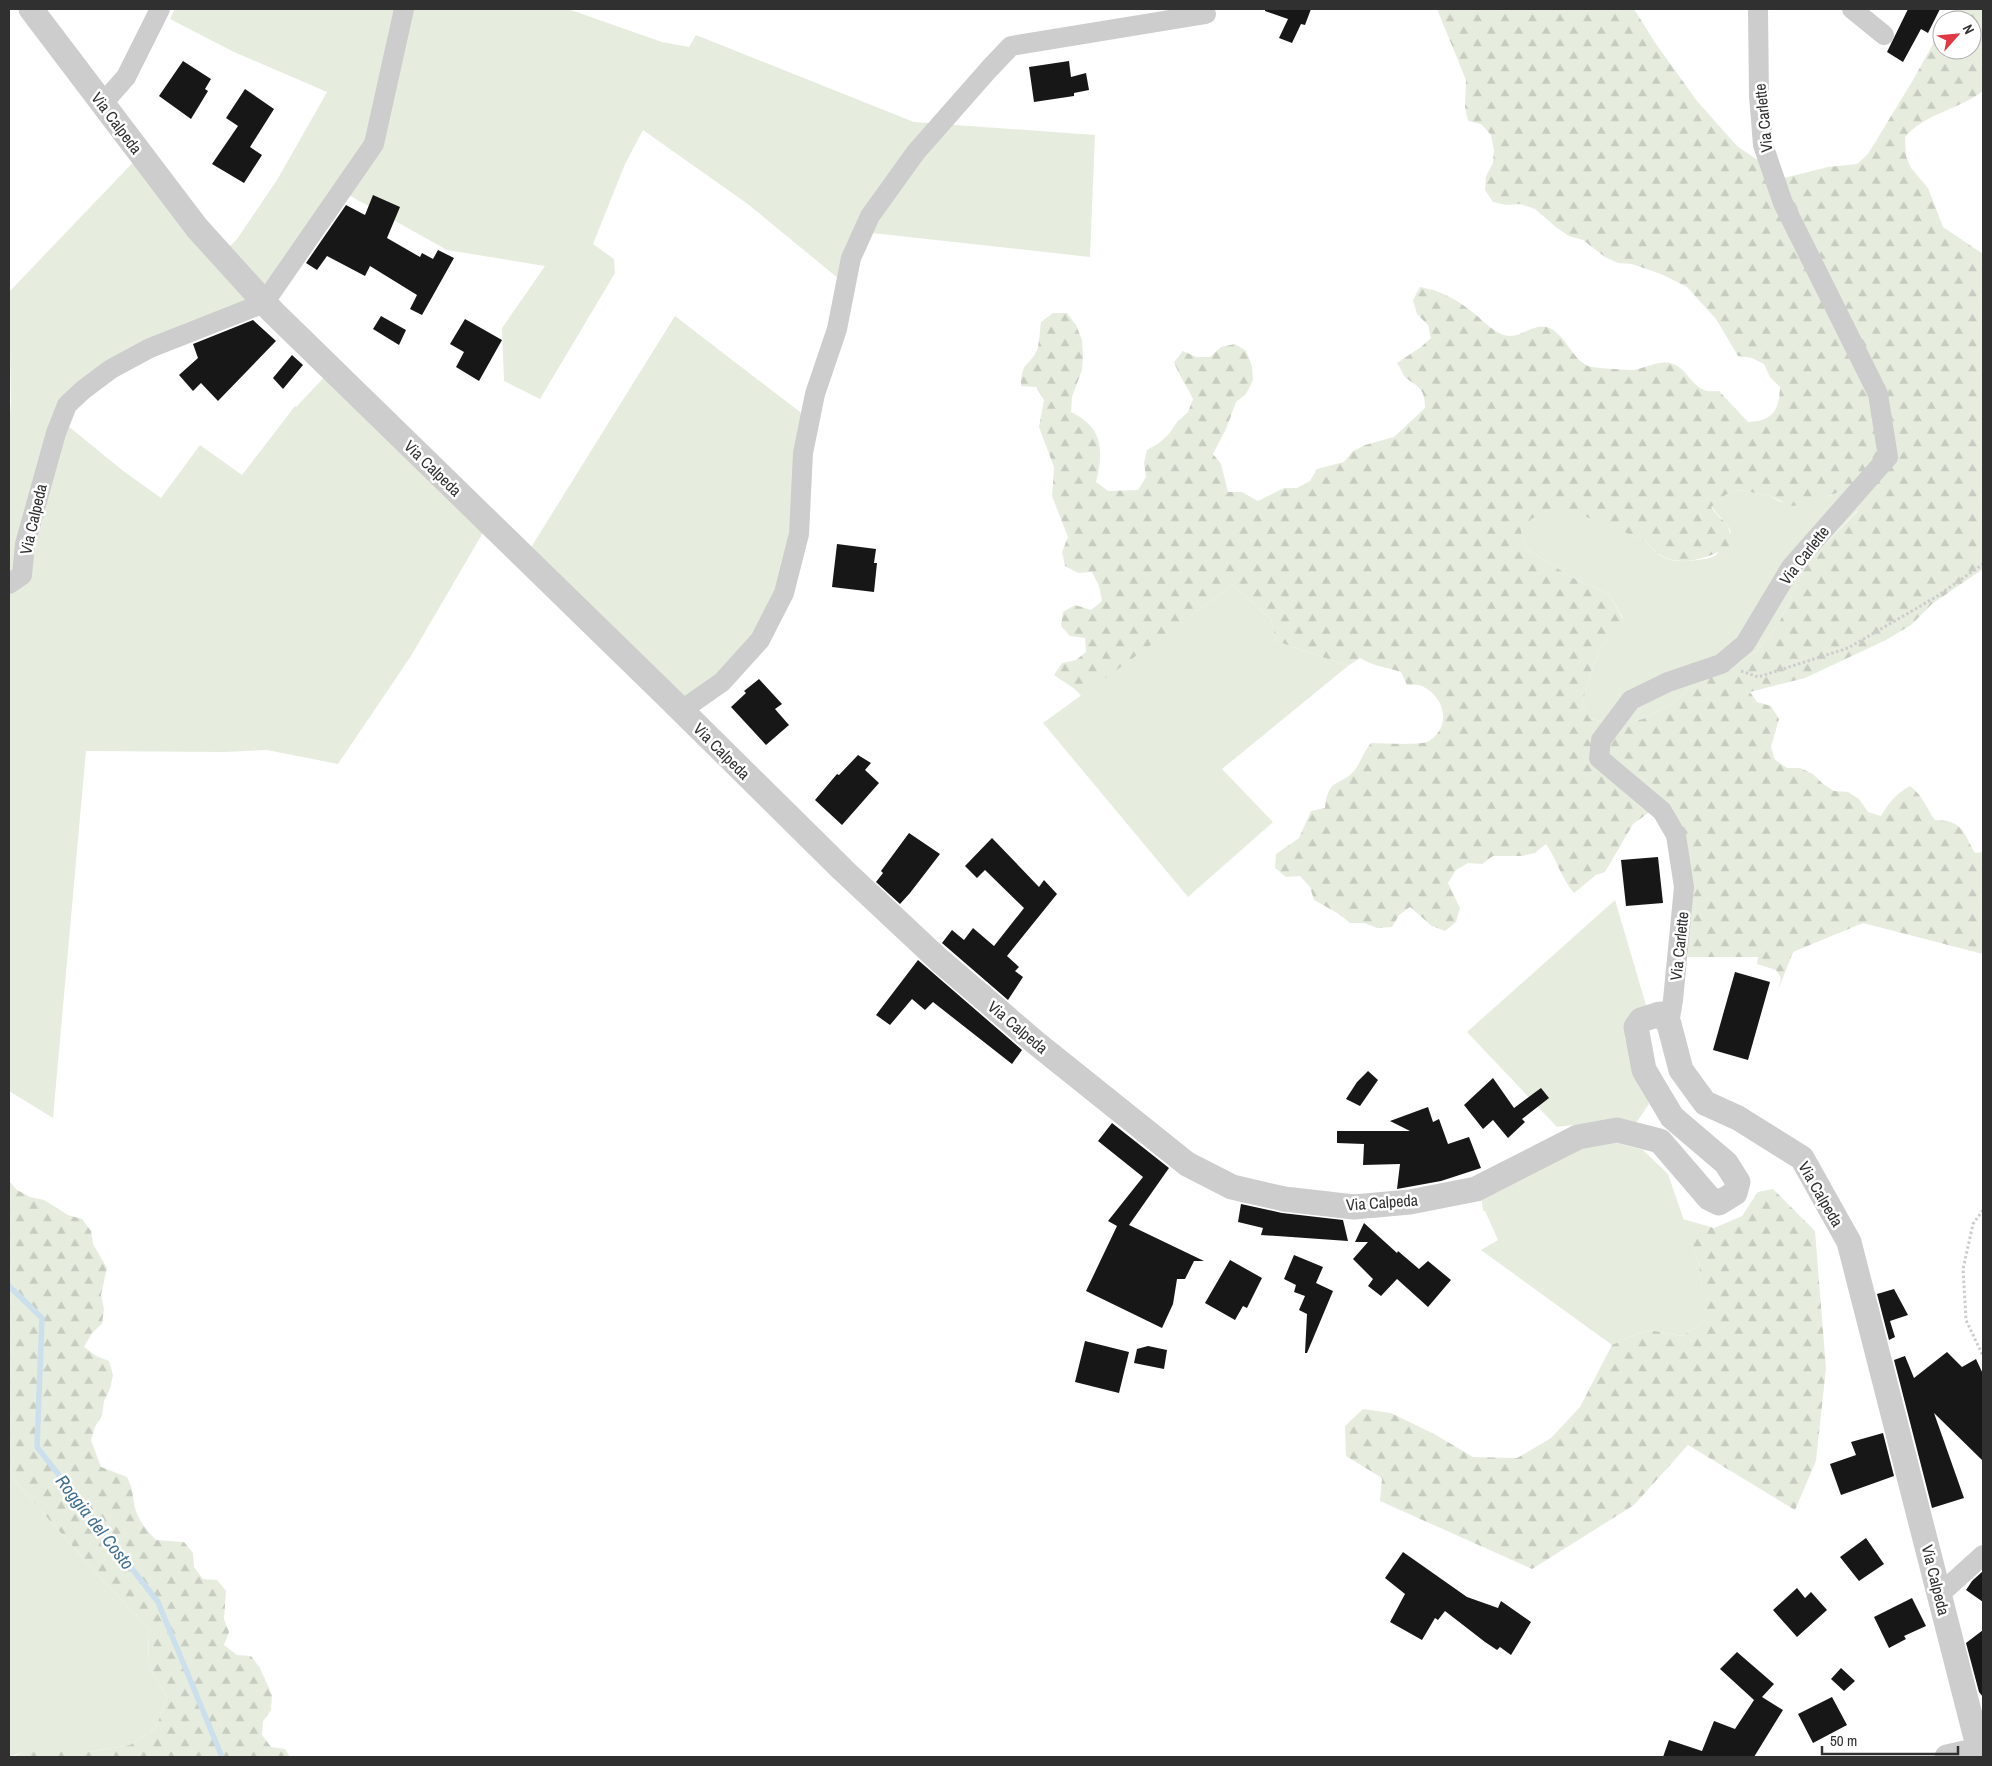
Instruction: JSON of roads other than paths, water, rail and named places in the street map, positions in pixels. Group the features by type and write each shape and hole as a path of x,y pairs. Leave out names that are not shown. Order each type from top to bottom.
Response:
{"street":[{"name":"Via Calpeda","path":"31,9 197,228 264,304 682,710 843,870 945,966 1036,1043 1187,1164 1232,1187 1284,1199 1354,1207 1410,1202 1476,1189 1578,1137 1617,1130 1660,1141 1708,1198 1719,1203 1735,1193 1738,1182 1726,1163 1672,1117 1644,1070 1636,1027 1640,1020 1660,1014 1669,1024 1681,1070 1705,1103 1738,1118 1802,1158 1849,1242 1981,1749"},
{"path":"103,103 126,77 160,9"},
{"path":"264,304 374,144 404,9"},
{"name":"Via Carlette","path":"1669,1024 1684,887 1676,835 1662,811 1599,758 1601,740 1631,700 1668,682 1721,664 1744,644 1791,567 1888,457 1878,394 1783,203 1763,145 1759,96 1758,9"},
{"path":"1852,9 1884,35"},
{"path":"682,710 722,682 760,640 784,593 799,534 803,453 815,394 837,329 851,258 870,216 916,152 1011,46 1206,14"},
{"name":"Via Calpeda","path":"9,584 22,575 25,544 56,433 67,405 111,369 150,348 264,304"},
{"path":"1940,1594 1983,1554"},
{"path":"1947,1757 1981,1749"}],"waterway":[{"name":"Roggia del Costo","path":"9,1286 42,1318 37,1447 158,1602 222,1757"}]}
